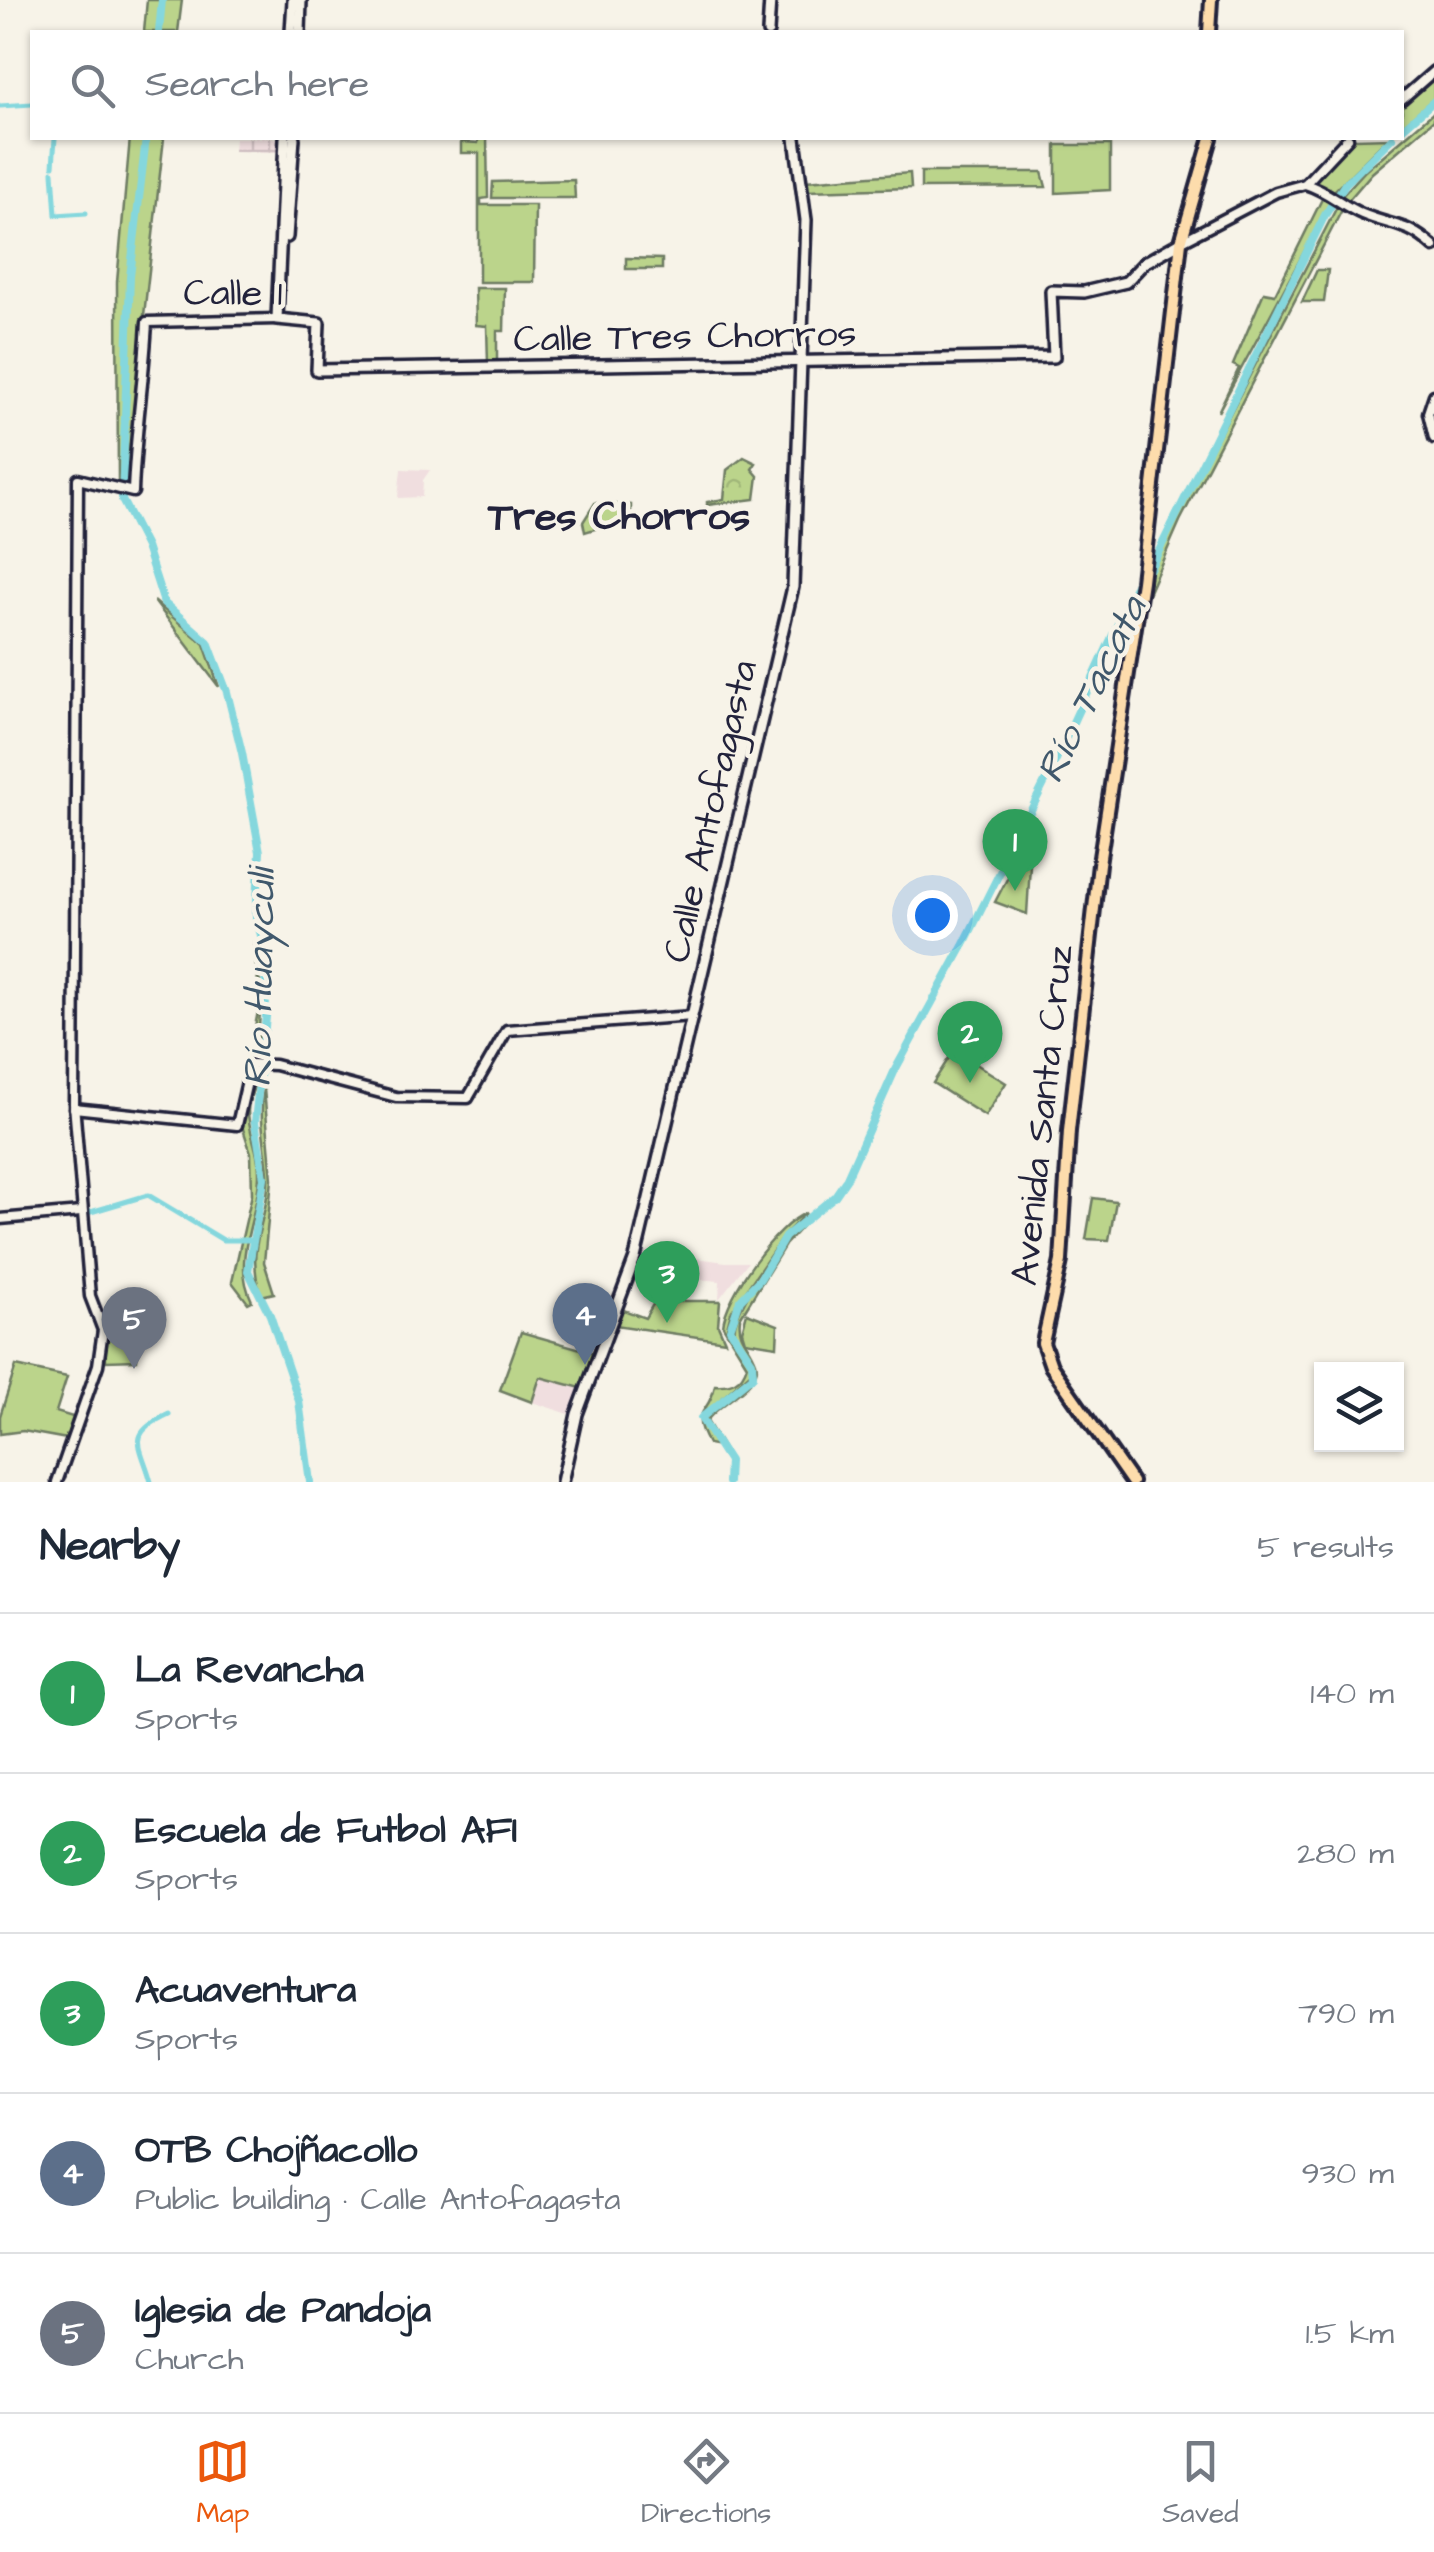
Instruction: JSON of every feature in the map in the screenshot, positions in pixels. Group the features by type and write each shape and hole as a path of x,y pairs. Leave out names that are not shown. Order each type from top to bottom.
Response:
{"main road":[{"path":"291,30 293,0"},
{"path":"300,30 301,0"},
{"path":"768,30 770,0"},
{"path":"1209,30 1210,0"},
{"path":"280,320 285,140"},
{"path":"280,320 294,140"},
{"name":"Calle Antofagasta","path":"562,1482 577,1414 634,1258 793,588 806,220 796,140"},
{"name":"Avenida Santa Cruz","path":"1132,1482 1051,1366 1044,1343 1058,1281 1069,1130 1096,888 1142,576 1182,242 1209,140"},
{"name":"Calle Tres Chorros","path":"317,370 1054,357 1051,292 1084,292 1126,282 1144,263 1182,242"},
{"name":"Calle 1","path":"280,320 319,324 317,370"}],"street":[{"path":"1404,96 1434,71"},
{"path":"1182,242 1276,192 1305,184 1346,140"},
{"path":"1305,184 1368,216 1411,227 1434,247"},
{"name":"Calle 1","path":"74,1108 78,478 133,492 135,423 144,394 147,322 280,320"},
{"path":"1434,395 1428,413 1434,438"},
{"path":"57,1482 98,1364 102,1330 90,1296 74,1108 237,1125 253,1064 271,1065 396,1097 468,1098 507,1030 692,1016"},
{"path":"0,1219 81,1212"},
{"path":"1120,1482 1121,1468"}],"shaded area":[{"path":"235,140 281,140 280,152 234,151"},
{"path":"401,469 430,470 423,480 422,497 398,498"},
{"path":"642,1251 748,1262 719,1299 720,1281 634,1274"},
{"path":"539,1376 581,1388 572,1415 532,1402"}],"green space":[{"path":"147,0 182,0 178,30 144,30"},
{"path":"1434,75 1434,98 1404,124 1404,101"},
{"path":"1434,112 1434,120 1372,173 1347,202 1342,196"},
{"path":"130,140 164,140 143,324 143,397 134,413 130,488 118,485 117,282"},
{"path":"487,140 488,198 481,199 481,205 535,205 534,282 479,282 479,153 461,153 461,142"},
{"path":"1354,140 1386,140 1333,192 1311,182"},
{"path":"1056,145 1110,145 1110,190 1056,193"},
{"path":"921,172 1042,172 1046,187 921,188"},
{"path":"910,173 911,188 807,191 806,181"},
{"path":"574,180 575,198 492,198 493,182"},
{"path":"1324,195 1333,198 1218,412 1239,368 1233,365 1264,292 1275,294"},
{"path":"1339,203 1343,208 1180,521 1148,594 1143,594 1146,576"},
{"path":"626,258 662,259 662,269 626,269"},
{"path":"1317,270 1328,270 1324,302 1302,302"},
{"path":"475,288 505,288 504,331 497,331 497,363 488,364 487,326 476,325"},
{"path":"744,457 756,463 752,469 758,476 755,499 707,505 724,499 727,470"},
{"path":"595,503 631,505 631,518 585,532 583,522"},
{"path":"154,601 204,644 219,687"},
{"path":"1019,856 1030,865 1027,914 995,902"},
{"path":"255,942 261,993 257,1062 253,1047 259,999"},
{"path":"954,1050 1006,1083 985,1116 933,1083"},
{"path":"253,1068 256,1078 248,1111 259,1172 245,1253 246,1285 252,1301 248,1303 232,1282 252,1194 251,1153 241,1123"},
{"path":"264,1089 272,1179 264,1262 274,1293 261,1296 255,1261 268,1191 262,1121"},
{"path":"1093,1198 1116,1201 1109,1240 1086,1239"},
{"path":"806,1213 784,1235 731,1312 727,1327 750,1362 751,1372 700,1418 715,1385 735,1382 747,1365 723,1326 733,1297 754,1262 781,1231"},
{"path":"809,1219 785,1245 740,1318 740,1331 757,1371 747,1386 707,1421 730,1459 704,1421 755,1373 737,1339 736,1322 763,1273 789,1239"},
{"path":"655,1301 720,1301 718,1325 725,1341 615,1325 621,1309 645,1318"},
{"path":"747,1313 778,1325 777,1346 745,1341 742,1331"},
{"path":"521,1332 595,1353 581,1388 540,1377 532,1402 500,1390"},
{"path":"105,1335 139,1339 137,1360 106,1361"},
{"path":"16,1366 67,1377 56,1412 76,1418 67,1439 23,1431 0,1434 0,1416"},
{"path":"700,1418 719,1446 708,1444"}],"waterway":[{"name":"Río Huayculi","path":"159,30 162,0"},
{"name":"Río Tacata","path":"1404,127 1434,101"},
{"path":"0,106 30,104"},
{"path":"53,166 55,140"},
{"name":"Río Huayculi","path":"146,140 130,277 122,500 146,547 164,603 208,642 227,692 242,753 260,852 256,917 265,950 266,1017 255,1122 264,1178 248,1271 270,1315 299,1401 310,1482"},
{"name":"Río Tacata","path":"728,1482 729,1461 701,1418 753,1376 752,1362 730,1329 740,1300 760,1279 785,1237 835,1196 846,1180 895,1070 963,946 1053,766 1138,580 1148,573 1325,215 1345,184 1390,140"},
{"path":"53,172 56,215 86,213"},
{"path":"84,1214 148,1195 223,1240 251,1240"},
{"path":"43,1219 78,1216"},
{"path":"0,1223 22,1221"},
{"path":"151,1482 139,1442 146,1428 169,1414"}],"place":[{"name":"La Revancha","path":"1015,891"},
{"name":"Escuela de Futbol AFI","path":"970,1083"},
{"name":"Acuaventura","path":"667,1323"},
{"name":"OTB Chojñacollo","path":"585,1365"},
{"name":"Iglesia de Pandoja","path":"134,1369"}],"district":[{"name":"Tres Chorros","path":"619,515"}]}
